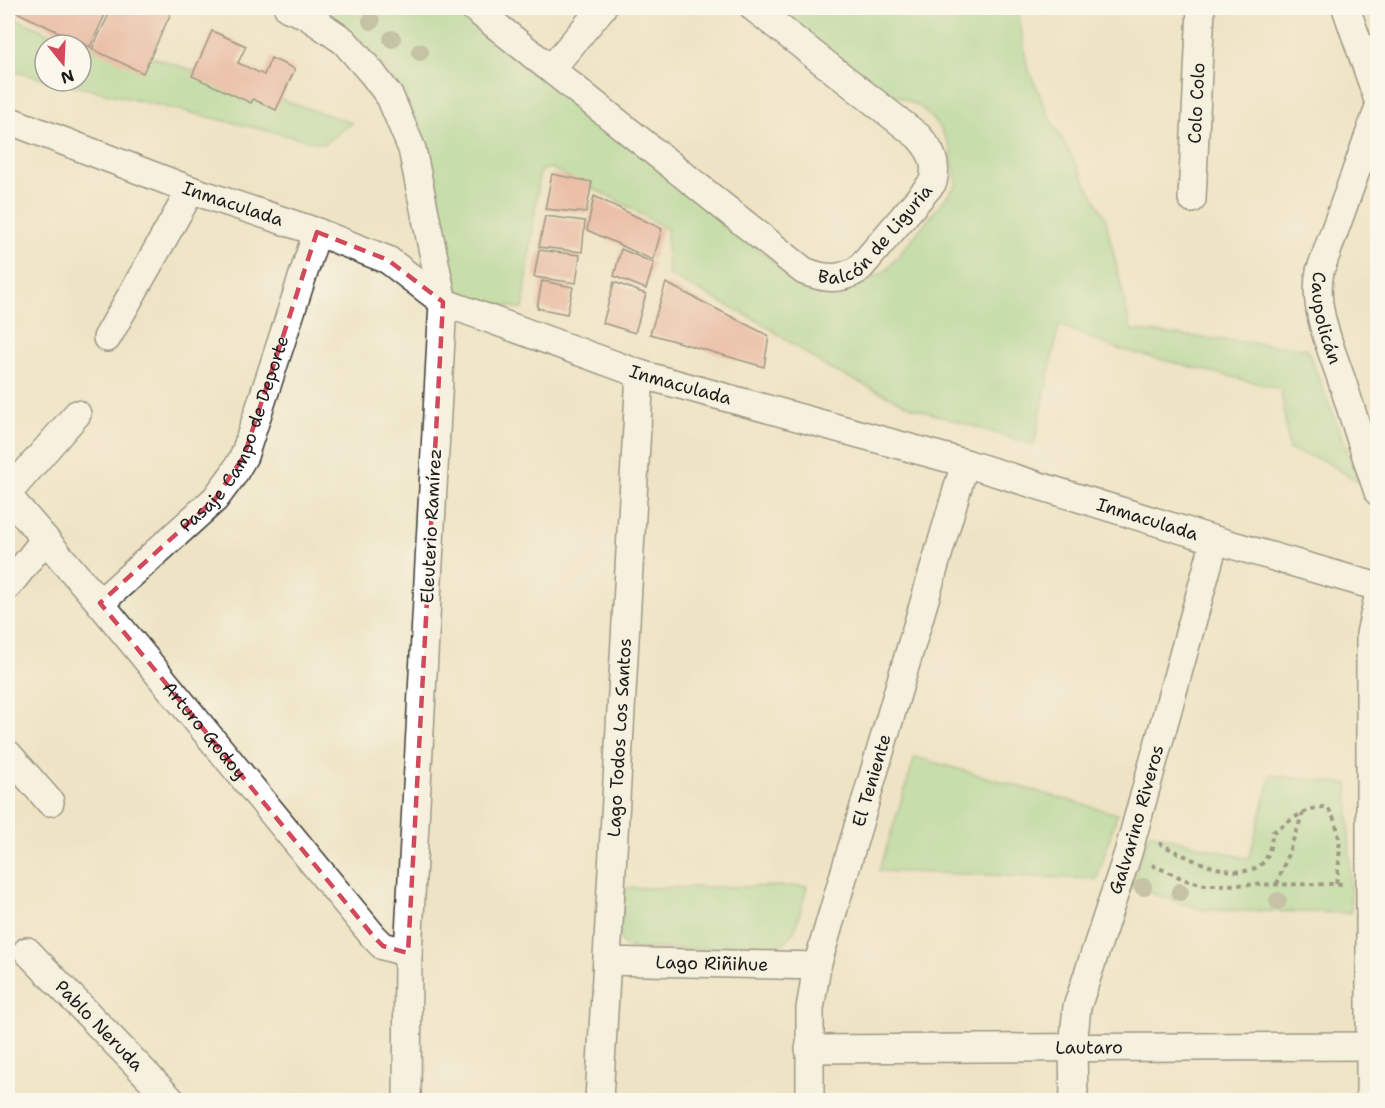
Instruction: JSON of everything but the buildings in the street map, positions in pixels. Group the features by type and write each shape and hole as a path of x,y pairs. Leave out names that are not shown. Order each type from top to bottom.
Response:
{"street":[{"name":"Eleuterio Ramírez","path":"288,8 306,15 344,41 390,98 412,149 443,302 408,953 407,1101"},
{"name":"Balcón de Liguria","path":"474,8 804,270 830,279 851,274 860,268 933,182 936,170 934,160 928,147 918,136 754,8"},
{"path":"551,69 602,8"},
{"name":"Colo Colo","path":"1192,199 1201,8"},
{"path":"1346,8 1377,100"},
{"name":"Caupolicán","path":"1377,110 1320,271 1317,287 1318,303 1327,334 1377,492"},
{"name":"Inmaculada","path":"8,120 191,190 317,232 388,260 443,302 640,375 965,463 1377,587"},
{"path":"107,338 191,190"},
{"name":"Pasaje Campo de Deporte","path":"100,603 215,499 233,475 244,456 317,232"},
{"name":"Lago Todos Los Santos","path":"599,1101 640,375"},
{"path":"8,495 77,414"},
{"name":"El Teniente","path":"810,1101 810,1009 816,966 965,463"},
{"name":"Arturo Godoy","path":"8,495 100,603 374,937 383,946 408,953"},
{"path":"8,586 45,539"},
{"name":"Galvarino Riveros","path":"1074,1101 1073,1047 1077,1007 1131,842 1215,540"},
{"path":"1370,1101 1372,867 1370,634 1377,597"},
{"path":"8,754 50,802"},
{"name":"Pablo Neruda","path":"27,951 168,1100"},
{"name":"Lago Riñihue","path":"607,962 816,966"},
{"name":"Lautaro","path":"809,1049 1370,1046"}],"path":[{"path":"1131,842 1231,871 1240,870 1260,865 1266,858 1273,832 1303,813 1327,807 1336,825 1340,854 1336,884"},
{"path":"1277,884 1303,813"},
{"path":"1131,842 1186,880 1204,885 1336,884 1372,867"}],"highlighted area":[{"path":"317,232 388,260 443,302 408,953 383,946 374,937 100,603 215,499 244,456"}],"green space":[{"path":"319,8 454,8 599,121 777,265 817,289 856,286 886,271 957,184 950,146 939,126 922,108 856,75 769,8 1018,8 1027,66 1048,114 1105,217 1131,330 1307,349 1360,483 1325,461 1289,450 1281,389 1118,349 1059,325 1034,445 914,408 828,368 760,322 668,275 667,229 617,200 550,168 540,171 523,309 479,300 456,290 444,259 427,165 412,112 385,67 360,41"},
{"path":"8,15 51,33 33,33 33,76 8,70"},
{"path":"93,42 137,52 352,123 324,144 93,90"},
{"path":"915,757 1117,814 1097,879 879,871"},
{"path":"1271,775 1348,784 1351,913 1204,910 1130,887 1150,833 1249,859"},
{"path":"807,886 795,930 784,943 768,949 638,949 624,946 619,937 626,888"}]}
